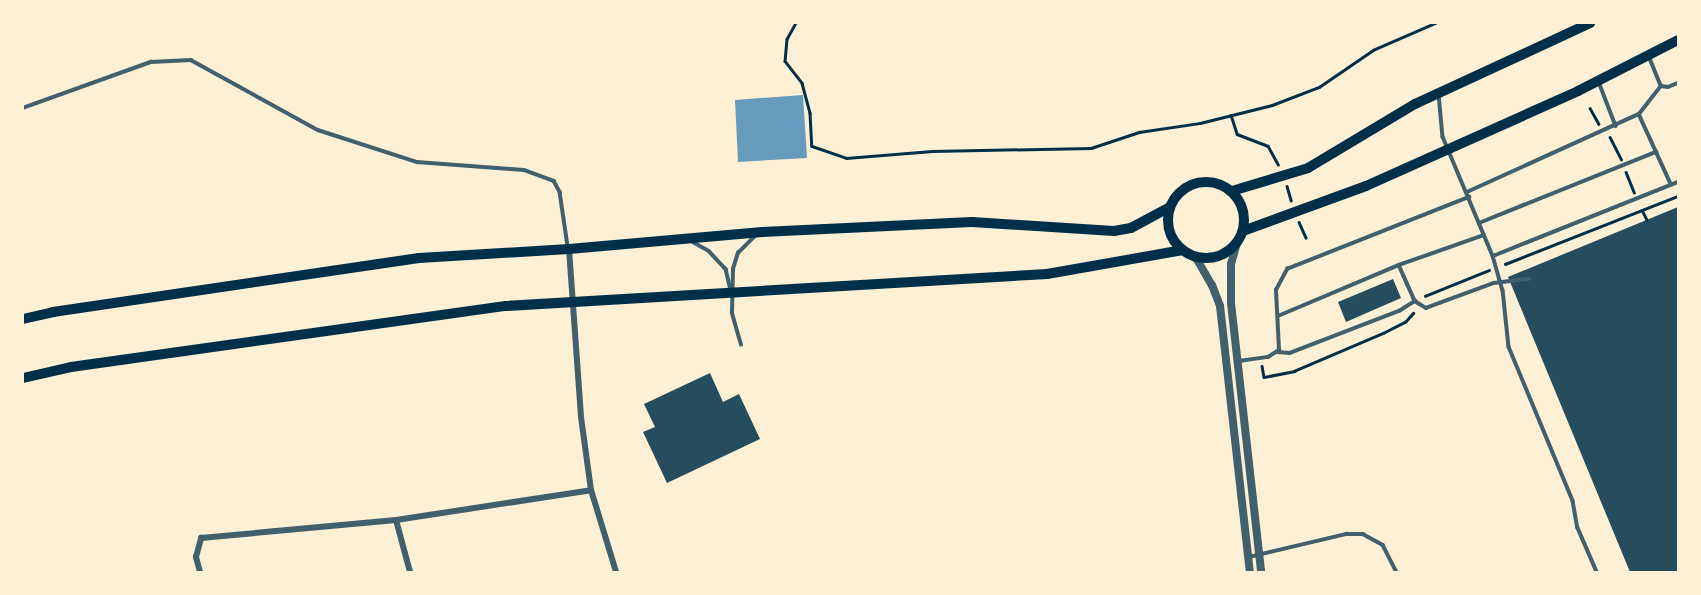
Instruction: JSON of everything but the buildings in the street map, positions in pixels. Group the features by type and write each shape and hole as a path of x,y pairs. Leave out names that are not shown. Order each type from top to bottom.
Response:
{"main road":[{"path":"1232,191 1308,168 1382,121 1590,23"},
{"path":"1243,231 1448,149 1598,81 1678,40"},
{"path":"23,320 52,312 419,258 569,249 762,232 972,222 1114,231 1131,228 1170,208 1185,188 1197,183 1221,185 1232,191 1242,210 1243,231 1237,243 1218,256 1195,256 1183,250 1170,231 1170,208"},
{"path":"23,378 71,367 478,310 1074,271 1164,251 1183,250"}],"street":[{"path":"1237,243 1230,278 1261,572"},
{"path":"569,249 580,417 591,490 616,572"},
{"path":"1195,256 1212,285 1220,306 1250,572"},
{"path":"200,572 196,557 201,538 397,520 591,490"},
{"path":"397,520 411,572"}],"lane":[{"path":"1648,55 1661,86"},
{"path":"23,108 151,62 191,60 318,130 417,162 524,170 554,181 559,192 569,249"},
{"path":"1598,81 1616,126"},
{"path":"1661,86 1668,87 1678,83"},
{"path":"1277,352 1281,343 1277,284 1293,265 1468,195 1616,126 1639,114 1661,86"},
{"path":"1439,93 1440,120 1448,149 1493,256 1503,290 1509,347 1573,501 1578,528 1597,572"},
{"path":"1639,114 1671,184"},
{"path":"1479,223 1656,152"},
{"path":"1493,256 1678,182"},
{"path":"741,345 732,313 738,253 748,240 762,232"},
{"path":"1278,316 1399,265 1484,235"},
{"path":"688,239 709,251 726,269 732,293"},
{"path":"1399,265 1416,303"},
{"path":"1239,360 1261,358 1277,352 1290,353 1416,303 1437,306 1494,284 1529,279"},
{"path":"1249,557 1346,534 1363,534 1383,545 1397,572"}],"path":[{"path":"796,23 787,39 785,61 802,83 810,113 811,146 846,158 933,151 1091,148 1139,132 1272,105 1319,87 1373,50 1435,23"},
{"path":"1231,115 1237,134 1268,146 1284,177 1306,238"},
{"path":"1261,358 1264,377 1294,371 1405,322 1416,303 1427,293 1678,197"}],"water":[{"path":"803,95 807,158 738,162 735,100"}]}
